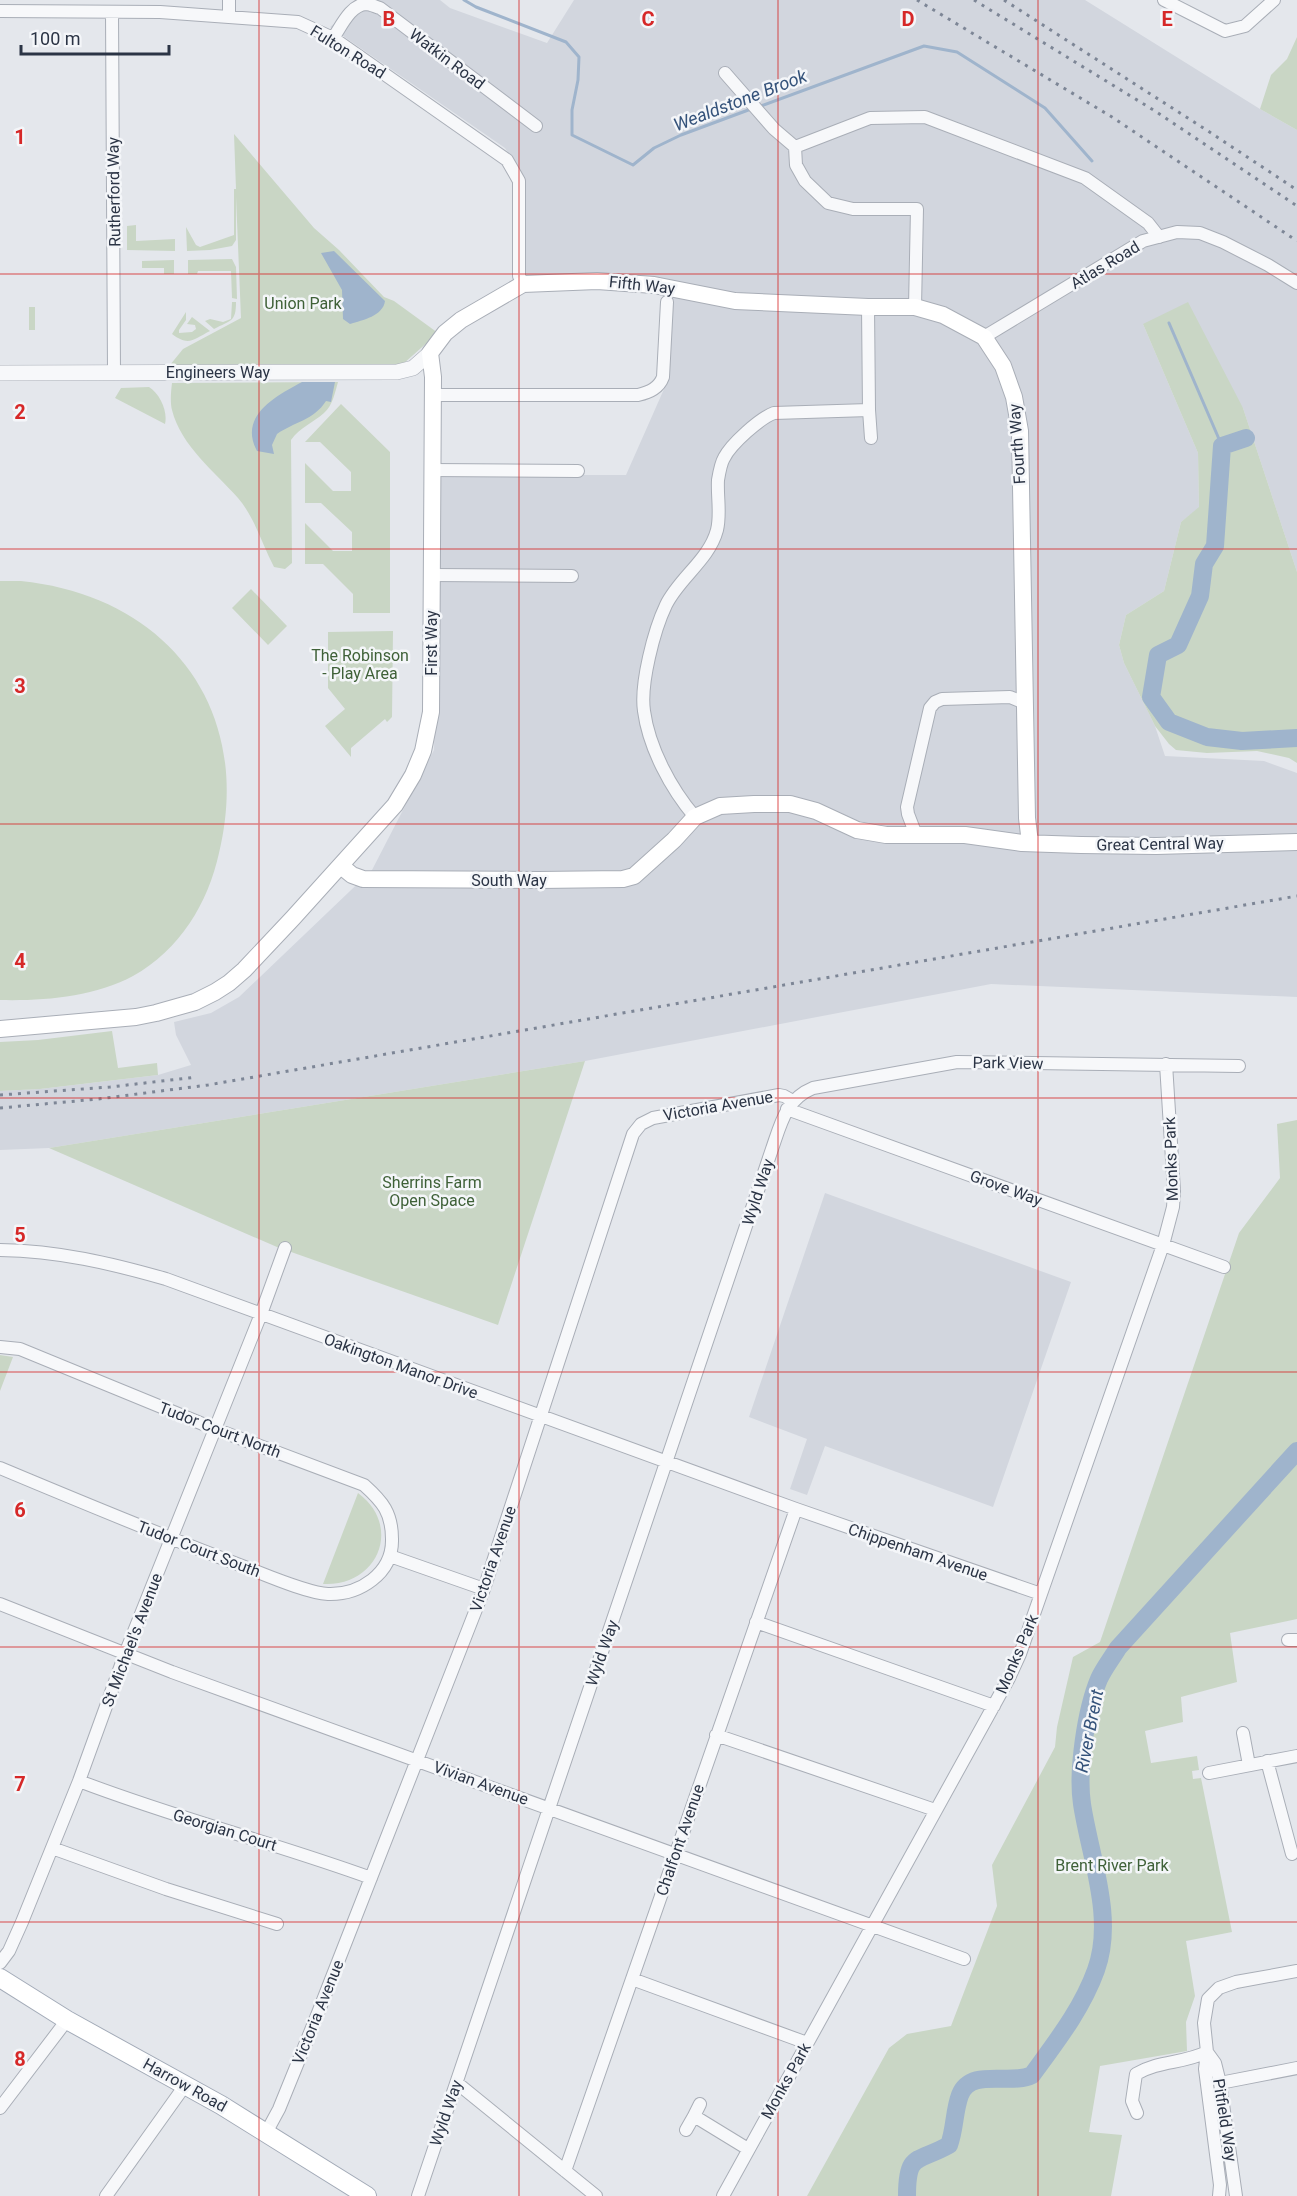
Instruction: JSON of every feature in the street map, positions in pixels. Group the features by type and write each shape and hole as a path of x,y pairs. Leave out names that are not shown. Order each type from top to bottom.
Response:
{"main road":[{"name":"Fifth Way","path":"430,353 445,333 462,320 523,284 609,282 654,285 735,301 915,307"},
{"name":"Fourth Way","path":"915,307 943,315 984,337 1003,366 1014,397 1020,431 1026,843"},
{"path":"430,353 433,377 431,393"},
{"name":"First Way","path":"341,866 395,805 413,775 423,751 428,730 431,703 431,393"},
{"name":"South Way","path":"341,866 352,875 363,879 623,879 634,876 674,840 695,817 720,806 790,804 816,811 857,830 886,835 965,836 1026,843"},
{"name":"Great Central Way","path":"1026,843 1156,846 1297,842"},
{"path":"0,1029 136,1017 174,1009 215,993 244,970 341,866"},
{"name":"Harrow Road","path":"0,1978 67,2020 186,2084 367,2196"}],"street":[{"path":"229,0 229,17"},
{"path":"1164,0 1225,31 1245,26 1274,0"},
{"name":"Watkin Road","path":"333,38 351,12 358,7 366,4 380,8 536,126"},
{"name":"Fulton Road","path":"0,11 160,12 290,20 333,38 507,160 519,182 519,276 523,284"},
{"name":"Rutherford Way","path":"112,12 114,372"},
{"path":"725,73 774,129 795,147 796,165 805,181 828,203 853,209 917,209 915,307"},
{"path":"795,147 870,118 925,117 1085,178 1148,223 1159,237"},
{"name":"Atlas Road","path":"984,337 1143,241 1177,232 1200,233 1223,242 1297,283"},
{"path":"398,372 419,375 429,384 431,393 638,395 646,393 659,386 663,376 667,302"},
{"path":"868,307 871,438"},
{"name":"Engineers Way","path":"0,373 398,372 412,368 430,353"},
{"path":"695,817 681,800 660,761 648,729 644,708 648,657 666,606 699,563 717,531 718,480 724,458 743,435 765,417 776,412 869,410"},
{"path":"431,470 578,471"},
{"path":"431,575 572,576"},
{"path":"916,836 907,807 930,708 942,699 1010,697 1025,703"},
{"name":"Park View","path":"790,1105 808,1091 821,1086 949,1062 1239,1066"},
{"name":"Monks Park","path":"723,2196 1010,1678 1020,1654 1163,1245 1173,1207 1166,1064"},
{"name":"Victoria Avenue","path":"266,2133 279,2109 484,1589 629,1142 636,1128 653,1118 766,1097 782,1095 790,1105"},
{"name":"Grove Way","path":"790,1105 1224,1267"},
{"name":"Wyld Way","path":"418,2196 790,1105"},
{"name":"St Michael's Avenue","path":"0,1963 9,1951 79,1781 125,1654 261,1314 285,1248"},
{"name":"Oakington Manor Drive","path":"0,1250 54,1253 110,1263 166,1279 796,1509"},
{"name":"Tudor Court North","path":"0,1347 20,1349 215,1429 364,1485 379,1499 391,1520 390,1556"},
{"name":"Tudor Court South","path":"0,1468 286,1583 324,1594 343,1594 361,1588 378,1575 390,1556"},
{"name":"Chippenham Avenue","path":"796,1509 1041,1594"},
{"name":"Chalfont Avenue","path":"565,2171 796,1509"},
{"path":"390,1556 484,1589"},
{"name":"Vivian Avenue","path":"0,1604 125,1654 964,1959"},
{"path":"756,1622 994,1706"},
{"path":"1243,1733 1249,1765"},
{"path":"716,1735 935,1810"},
{"path":"1209,1773 1297,1756"},
{"path":"1267,1761 1292,1854"},
{"name":"Georgian Court","path":"79,1781 138,1803 316,1858 371,1878"},
{"path":"52,1848 165,1889 277,1924"},
{"name":"Pitfield Way","path":"1219,2196 1220,2185 1204,2069 1207,2052 1204,2023 1208,1998 1218,1988 1236,1982 1297,1971"},
{"path":"632,1979 807,2043"},
{"path":"0,2108 67,2020"},
{"path":"1137,2113 1132,2101 1136,2074 1151,2065 1192,2059 1207,2052"},
{"name":"Pitfield Way","path":"1207,2052 1215,2063 1220,2083 1236,2196"},
{"path":"1220,2083 1297,2068"},
{"path":"457,2083 596,2196"},
{"path":"108,2196 186,2084"},
{"path":"686,2130 700,2104"},
{"path":"694,2116 748,2149"}],"shaded area":[{"path":"367,0 440,0 450,8 547,43 574,0 1085,0 1297,130 1297,572 1243,408 1143,324 1198,453 1199,508 1181,522 1164,591 1126,615 1119,645 1124,663 1155,726 1165,756 1264,761 1297,773 1297,997 991,984 585,1061 49,1148 0,1150 0,1091 40,1089 158,1075 191,1065 176,1035 174,1022 211,1013 239,997 372,870 434,750 440,475 626,475 668,380 672,280 526,277 522,174 505,148 330,27 361,2"},
{"path":"825,1193 1071,1282 993,1507 825,1446 807,1495 790,1489 807,1439 749,1417"}],"green space":[{"path":"1297,37 1297,130 1260,109 1271,75 1287,59"},
{"name":"Union Park","path":"234,134 314,228 339,250 384,297 394,301 438,333 403,364 170,365 183,349 241,318 236,197 236,240 232,246 187,251 186,227 196,245 200,247 234,235 234,189 236,189"},
{"path":"136,225 136,241 175,239 175,251 127,250 127,226"},
{"path":"232,259 236,267 237,299 232,298 231,271 198,271 197,274 188,274 188,260"},
{"path":"174,260 174,274 164,274 164,268 142,268 142,261"},
{"path":"232,302 236,302 234,317 231,320 214,329 205,321 210,319 223,322 231,319"},
{"path":"1188,302 1243,408 1297,572 1297,763 1289,758 1257,751 1207,753 1176,750 1155,726 1124,663 1119,645 1126,615 1164,591 1181,522 1199,507 1198,453 1143,324"},
{"path":"29,307 35,307 35,330 29,330"},
{"path":"186,312 186,320 179,333 192,332 196,329 195,325 187,324 192,317 210,331 187,341 172,334"},
{"path":"338,382 327,410 291,440 292,563 285,569 274,567 244,506 200,458 176,423 171,400 172,383"},
{"path":"149,387 162,403 165,424 115,398 121,388"},
{"path":"341,404 390,452 390,613 353,613 353,594 323,564 305,564 305,523 333,551 352,551 352,532 321,503 305,503 305,463 333,491 351,491 351,472 320,442 305,442"},
{"path":"0,581 21,581 73,591 118,609 157,635 188,668 210,707 223,751 227,800 219,853 208,890 190,924 165,953 133,976 102,989 34,1000 0,1000"},
{"path":"251,589 287,626 268,645 232,608"},
{"name":"The Robinson - Play Area","path":"393,631 392,717 387,722 385,719 351,748 351,757 325,726 345,709 328,688 328,632"},
{"path":"112,1031 118,1068 157,1063 158,1075 40,1089 0,1091 0,1042"},
{"name":"Sherrins Farm Open Space","path":"585,1061 498,1325 277,1247 49,1148"},
{"name":"Brent River Park","path":"1297,1120 1297,1619 1230,1633 1237,1682 1181,1697 1183,1722 1145,1731 1151,1763 1197,1756 1199,1770 1192,1771 1193,1779 1201,1778 1232,1932 1186,1941 1195,1996 1186,2022 1187,2051 1100,2066 1089,2132 1122,2135 1111,2196 807,2196 889,2048 907,2034 951,2026 997,1906 992,1865 1055,1747 1057,1727 1073,1657 1100,1642 1239,1233 1280,1178 1277,1124"},
{"path":"0,1355 13,1357 0,1391"},
{"path":"358,1493 372,1507 379,1522 381,1537 378,1552 370,1565 358,1576 342,1582 323,1584"}],"water":[{"path":"334,251 385,301 381,310 376,314 350,324 343,319 342,290 321,253"},
{"path":"302,382 335,382 331,402 326,401 310,417 277,434 272,445 274,454 257,451 252,439 252,427 256,417 271,401"}],"waterway":[{"name":"Wealdstone Brook","path":"464,0 476,7 566,42 579,57 578,80 572,110 572,135 633,165 654,148 681,135 751,109"},
{"name":"Wealdstone Brook","path":"758,107 924,46 957,52 1045,108 1092,161"},
{"name":"Wealdstone Brook","path":"1169,323 1222,446"},
{"name":"River Brent","path":"1246,438 1222,446 1215,546 1204,564 1200,596 1178,645 1158,655 1151,697 1169,722 1207,737 1242,741 1297,738"},
{"name":"River Brent","path":"907,2196 907,2182 912,2165 922,2157 949,2145 958,2101 965,2087 982,2079 1013,2079 1032,2075 1076,2012 1096,1970 1103,1930 1102,1909 1082,1804 1081,1775 1090,1707 1101,1675 1118,1648 1297,1451"}],"railway":[{"path":"917,0 1112,117 1297,241"},
{"path":"974,0 1155,111 1297,206"},
{"path":"1004,0 1297,190"},
{"path":"0,1108 98,1099 208,1085 1297,896"},
{"path":"0,1095 110,1087 197,1077"}]}
